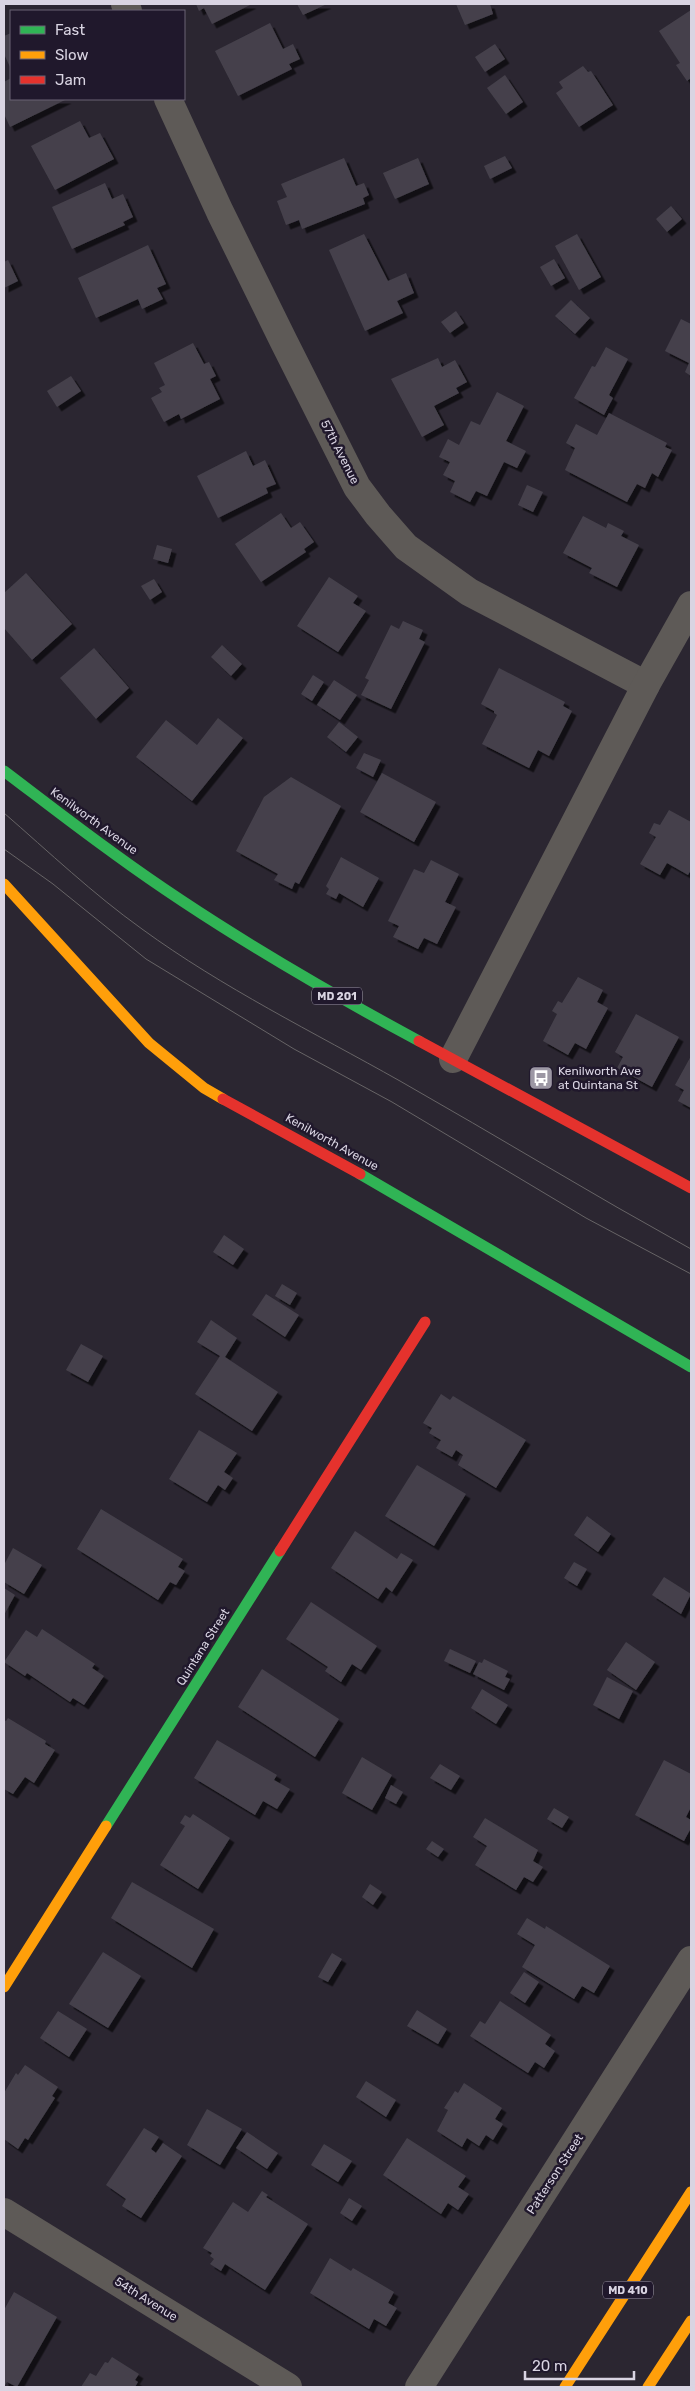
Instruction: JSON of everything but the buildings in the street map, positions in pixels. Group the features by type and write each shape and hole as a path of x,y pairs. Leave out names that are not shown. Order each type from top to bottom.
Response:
{"main road":[{"name":"Kenilworth Avenue","path":"4,771 117,856 230,931 338,997 691,1188"},
{"name":"Kenilworth Avenue","path":"4,884 148,1043 204,1088 422,1209 691,1367"},
{"name":"Quintana Street","path":"4,1987 425,1322"},
{"name":"MD 410","path":"565,2387 691,2192"},
{"path":"648,2387 691,2322"}],"street":[{"name":"57th Avenue","path":"168,100 220,212 314,402 357,487 378,515 406,547 438,572 469,592 646,685"},
{"path":"453,1059 646,685 691,605"},
{"name":"Patterson Street","path":"419,2387 691,1960"},
{"name":"54th Avenue","path":"4,2212 288,2387"}],"tram line":[{"path":"4,813 106,902 204,971 400,1081 691,1249"},
{"path":"4,849 53,884 146,959 294,1049 392,1102 586,1218 691,1274"}],"traffic: fast":[{"path":"4,771 102,845 189,906 303,976 419,1041"},
{"path":"360,1174 691,1367"},
{"path":"106,1826 280,1551"}],"traffic: slow":[{"path":"4,884 149,1043 204,1088 223,1099"},
{"path":"4,1987 106,1826"},
{"path":"565,2387 691,2192"},
{"path":"648,2387 691,2321"}],"traffic: jam":[{"path":"419,1041 691,1188"},
{"path":"223,1099 360,1174"},
{"path":"280,1551 425,1322"}],"place":[{"name":"Kenilworth Ave at Quintana St","path":"541,1078"}]}
